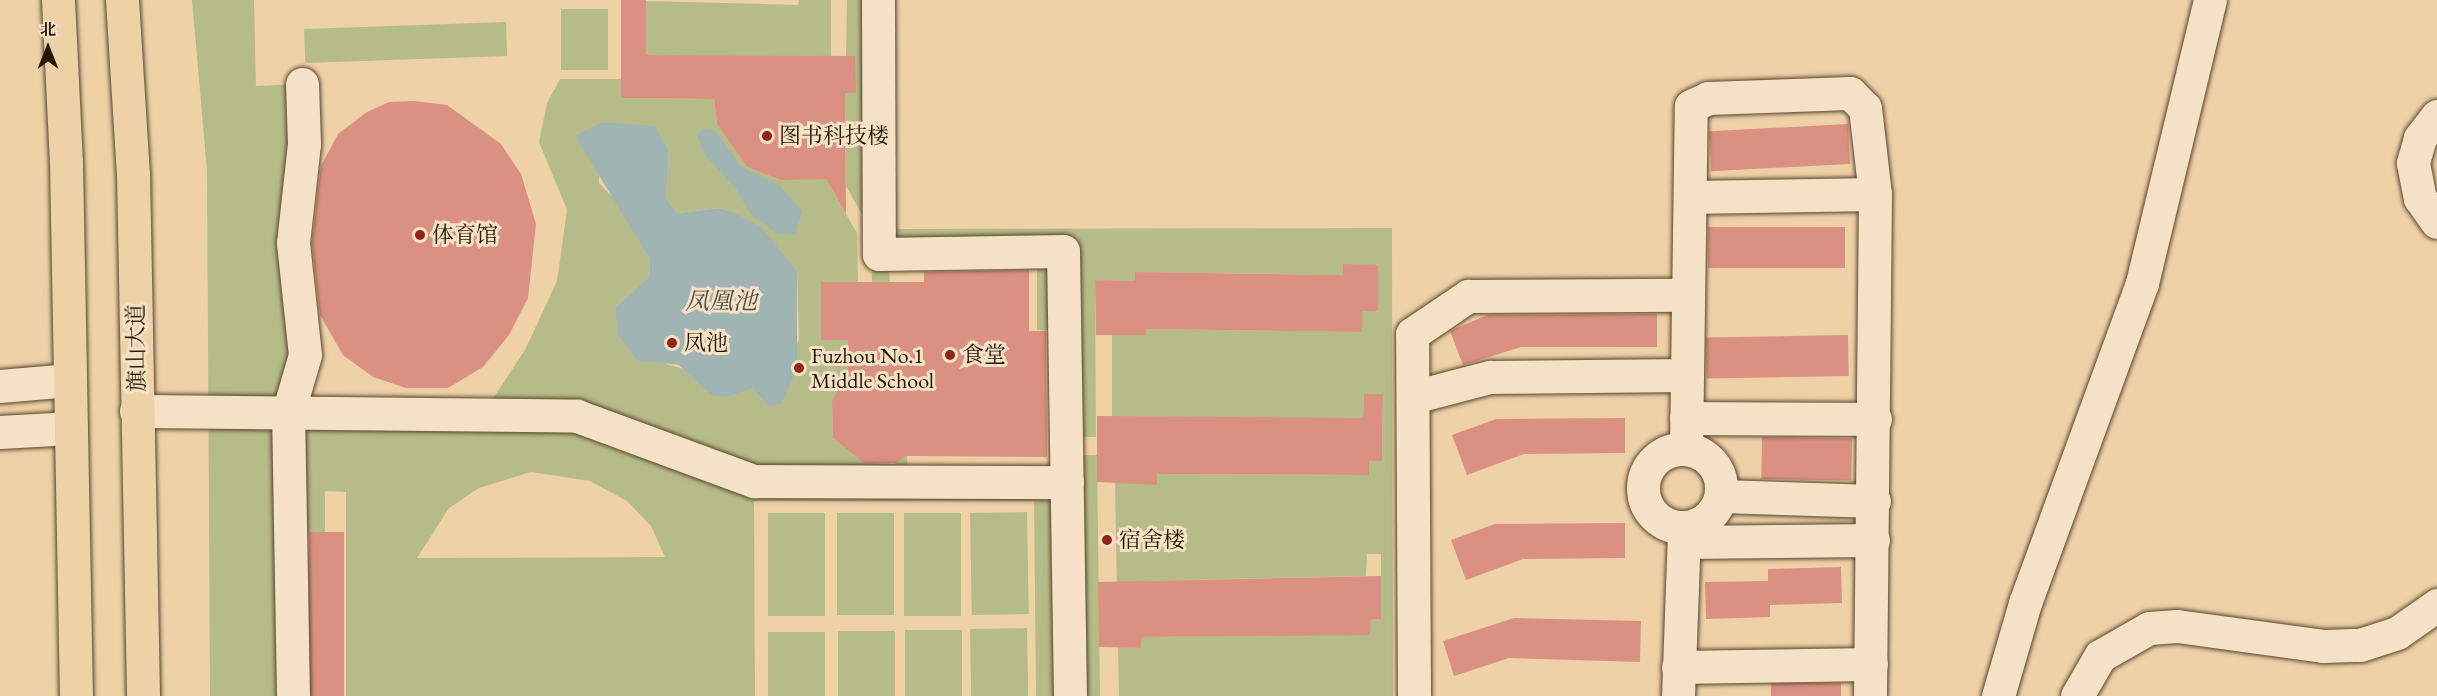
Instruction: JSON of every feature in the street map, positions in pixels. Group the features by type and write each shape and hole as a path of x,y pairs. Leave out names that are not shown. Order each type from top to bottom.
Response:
{"highway":[{"path":"58,0 70,380 76,696"},
{"name":"旗山大道","path":"122,0 133,173 143,696"}],"street":[{"path":"878,0 879,254 1062,251 1071,696"},
{"path":"1998,696 2025,603 2142,283 2210,0"},
{"path":"293,696 288,413 305,355 293,243 304,144 302,84"},
{"path":"1850,93 1865,108 1875,194 1875,419 1870,680 1678,681 1684,535 1708,518 1721,496 1717,470 1686,433 1685,295 1690,197 1691,106 1708,98 1850,93"},
{"path":"2437,116 2420,138 2413,163 2416,187 2437,222"},
{"path":"1690,197 1875,194"},
{"path":"1414,696 1412,334 1468,296 1685,295"},
{"path":"1413,397 1490,377 1687,375"},
{"path":"0,386 70,380"},
{"path":"136,411 577,416 754,481 1067,482"},
{"path":"1873,540 1684,535 1652,513 1643,491 1655,460 1686,433 1875,419"},
{"path":"0,432 71,428"},
{"path":"1721,496 1874,501"},
{"path":"2077,696 2100,656 2150,628 2177,626 2343,646 2386,638 2433,618"}],"green space":[{"path":"192,0 254,0 256,86 302,84 288,412 484,412 525,350 557,281 567,210 539,142 547,103 560,79 622,79 622,98 714,99 717,124 747,167 780,180 810,93 832,190 857,233 858,282 821,283 821,340 848,340 848,370 832,402 833,438 865,463 894,464 907,456 908,481 1066,482 1066,455 1097,455 1100,696 1036,696 1034,501 754,501 755,696 346,696 346,492 325,491 325,533 291,532 293,696 210,696 207,171","holes":["602,122 626,125 669,151 666,198 677,213 720,208 733,212 797,271 799,340 768,406 752,388 666,364 615,308 649,276 650,259 620,205 599,183","531,472 590,481 627,501 651,526 665,557 417,558 449,508 479,488"]},
{"path":"799,0 831,0 831,56 646,55 646,1 798,5"},
{"path":"847,0 893,0 894,229 1392,228 1393,696 1119,696 1118,647 1141,648 1142,637 1370,634 1371,619 1381,620 1381,554 1367,554 1366,576 1143,581 1117,595 1115,483 1157,474 1368,475 1369,461 1382,461 1383,395 1364,394 1363,418 1112,426 1112,335 1146,335 1146,329 1361,332 1362,311 1378,311 1378,265 1343,265 1342,275 1136,272 1135,281 1095,280 1096,437 1066,437 1064,331 1037,330 1037,251 888,254 890,282 872,282 871,230 846,186 845,93 855,56 846,56"},
{"path":"561,9 608,9 608,70 561,70"},
{"path":"506,22 507,56 305,63 304,29"},
{"path":"1027,512 1029,614 972,615 970,513"},
{"path":"768,513 825,513 825,616 768,616"},
{"path":"837,513 894,513 894,615 837,615"},
{"path":"904,513 961,513 961,616 904,616"},
{"path":"1027,628 1028,696 971,696 970,629"},
{"path":"905,630 962,630 962,696 905,696"},
{"path":"838,631 895,631 895,696 838,696"},
{"path":"768,632 825,632 825,696 768,696"}],"water":[{"name":"凤凰池","path":"602,122 655,126 669,151 666,198 677,213 720,208 733,212 762,228 797,271 797,368 782,403 768,406 752,388 726,397 711,395 679,365 637,360 618,335 615,308 649,276 650,259 575,136"},
{"path":"704,129 714,130 742,167 780,186 802,211 795,235 776,233 750,214 737,190 704,154 697,134"}],"building":[{"name":"图书科技楼","path":"621,0 646,0 646,55 855,56 856,93 845,93 846,214 826,179 780,180 747,167 717,124 714,99 621,98"},
{"name":"体育馆","path":"414,101 447,105 501,144 521,174 536,224 528,298 509,335 483,367 448,388 406,388 373,377 343,355 320,315 312,243 321,166 338,134 367,112 389,102"},
{"path":"1848,124 1850,164 1711,171 1709,131"},
{"path":"1708,227 1845,227 1845,268 1708,268"},
{"path":"1343,264 1378,265 1378,311 1362,311 1362,332 1146,329 1146,335 1096,335 1095,280 1135,281 1135,272 1342,275"},
{"name":"食堂","path":"1029,270 1029,331 1046,331 1047,457 907,456 896,463 864,463 833,438 832,401 848,370 848,340 821,340 821,282 924,282 924,272"},
{"path":"1657,314 1657,347 1521,347 1463,365 1450,331 1487,315"},
{"path":"1848,335 1849,376 1707,378 1706,337"},
{"name":"宿舍楼","path":"1364,394 1383,394 1382,461 1369,461 1369,475 1157,474 1157,485 1097,482 1097,416 1363,418"},
{"path":"1625,418 1625,453 1524,454 1467,475 1452,435 1496,419"},
{"path":"1762,437 1852,439 1851,481 1761,479"},
{"path":"1625,523 1625,558 1523,559 1466,580 1451,540 1495,524"},
{"path":"309,532 344,532 344,696 309,696"},
{"path":"1841,567 1842,603 1770,605 1770,617 1706,619 1705,582 1768,581 1768,569"},
{"name":"宿舍楼","path":"1381,576 1381,620 1371,619 1370,635 1142,637 1141,648 1099,647 1098,582"},
{"path":"1514,618 1641,621 1640,662 1509,658 1454,676 1443,641"},
{"path":"1771,683 1841,683 1841,696 1771,696"}],"place":[{"name":"图书科技楼","path":"767,136"},
{"name":"体育馆","path":"420,235"},
{"name":"凤池","path":"672,343"},
{"name":"食堂","path":"950,355"},
{"name":"Fuzhou No.1 Middle School","path":"799,368"},
{"name":"宿舍楼","path":"1107,540"}]}
